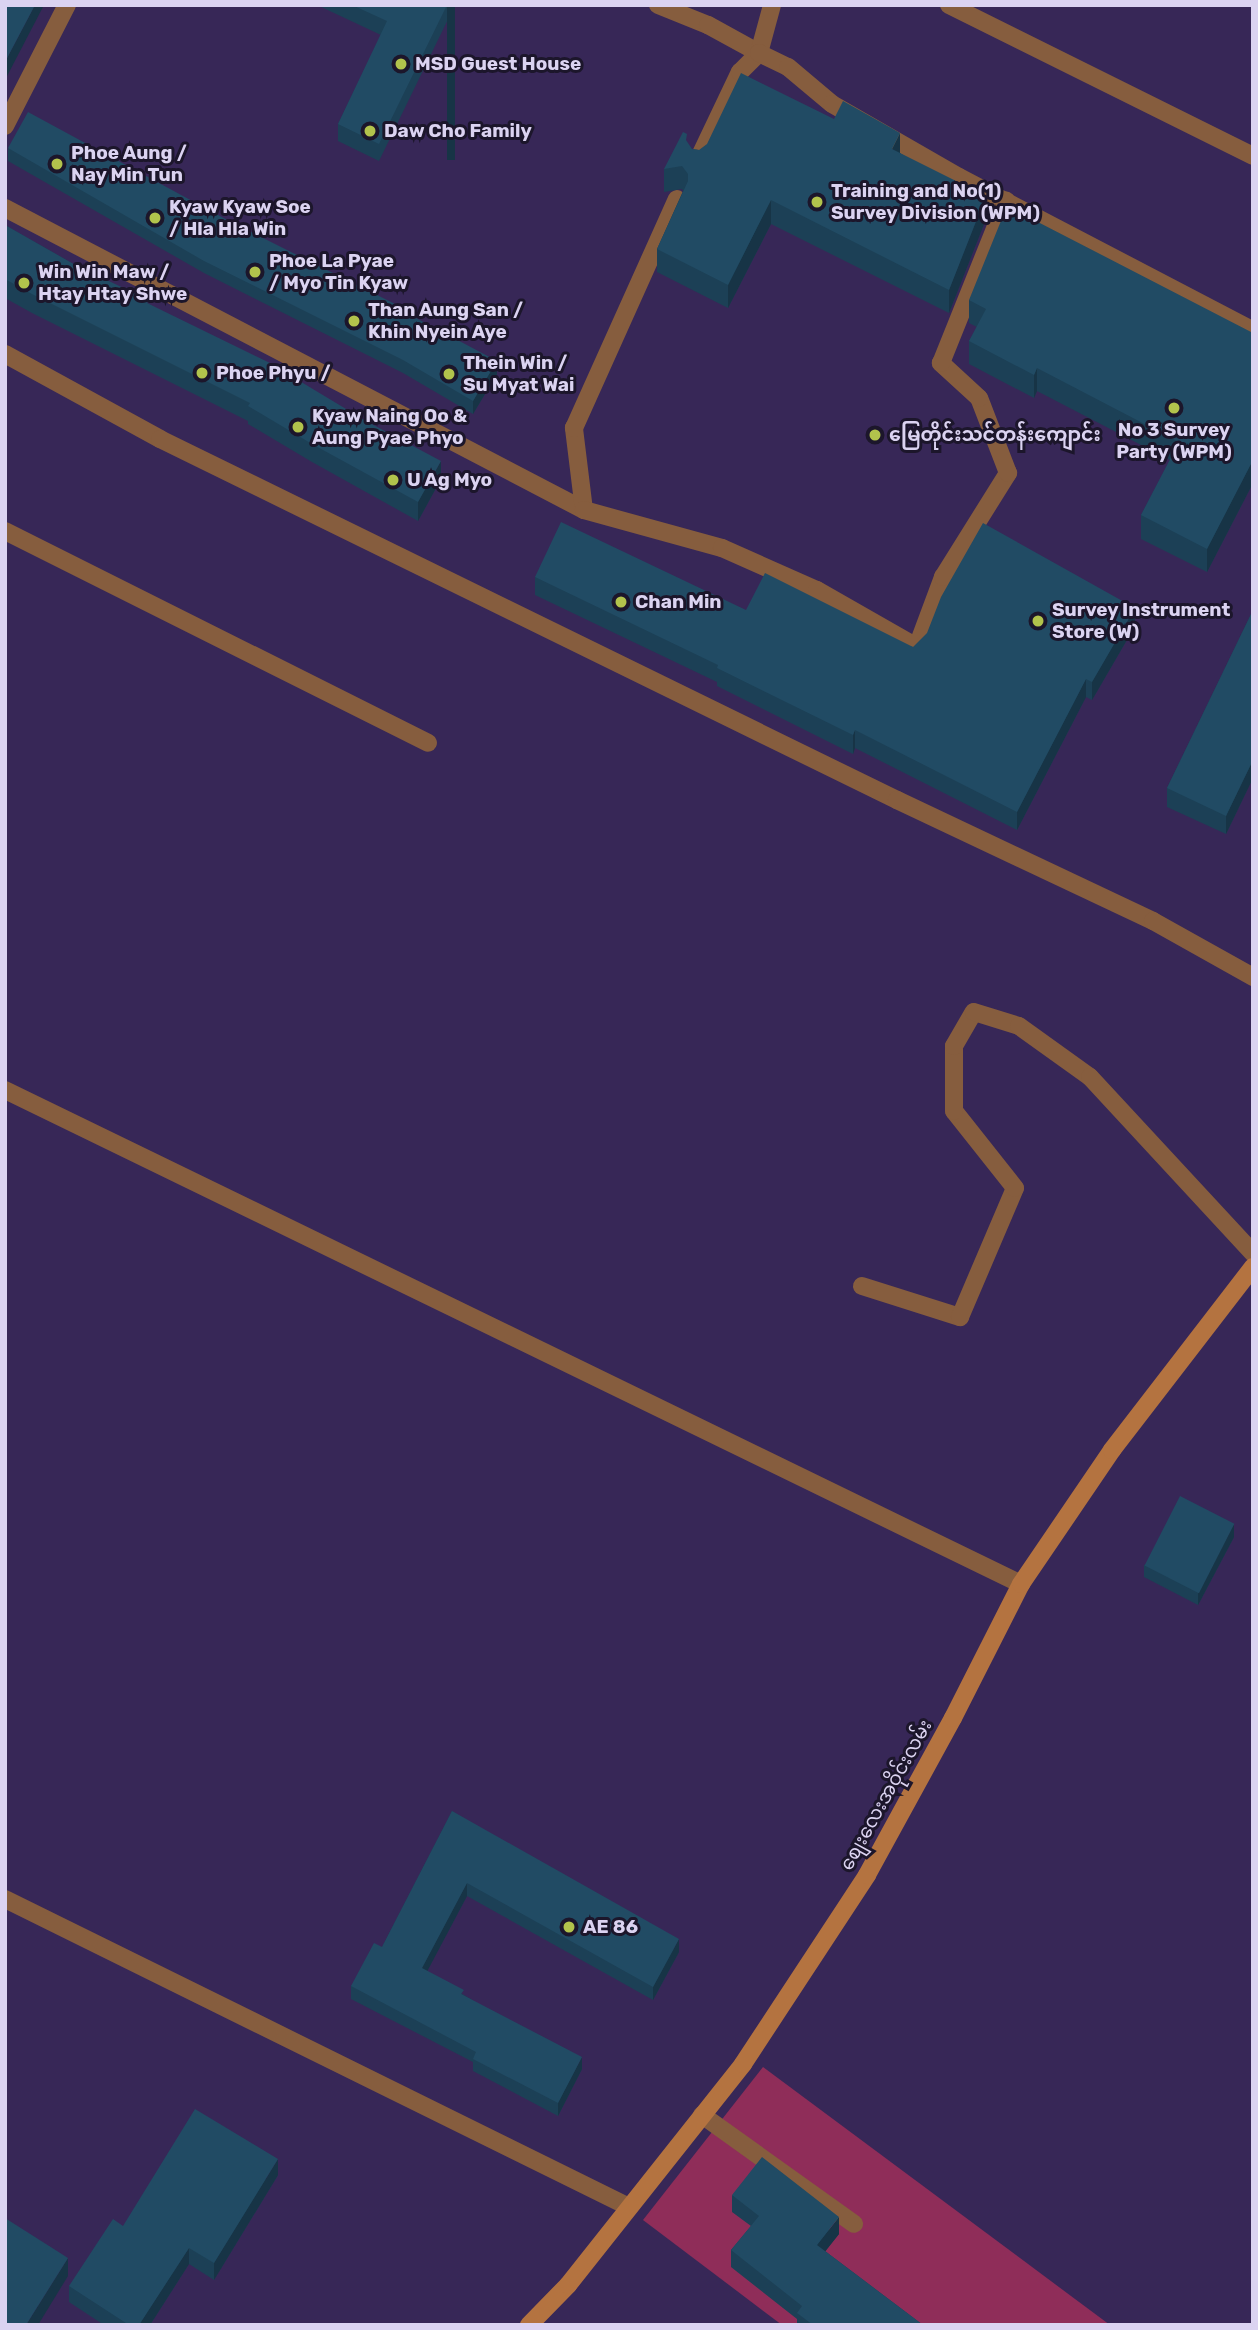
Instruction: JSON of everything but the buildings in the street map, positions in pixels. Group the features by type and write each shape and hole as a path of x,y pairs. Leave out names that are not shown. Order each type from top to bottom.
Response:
{"street":[{"path":"5,126 67,5"},
{"path":"658,5 708,25 788,67 832,104 1006,201 1253,331"},
{"path":"696,162 740,72 759,53 772,5"},
{"path":"949,5 1253,156"},
{"path":"584,510 574,428 677,199"},
{"path":"5,208 584,510 722,548 817,590 917,647 943,577 1008,473 979,398 941,363 1006,201"},
{"path":"5,354 160,439 848,776 1153,921 1253,977"},
{"path":"5,531 428,743"},
{"path":"862,1286 960,1317 1015,1188 954,1111 954,1046 974,1012 1019,1026 1090,1077 1253,1253"},
{"path":"5,1090 1021,1584"},
{"name":"စျေးလေးအဝိုင်းလမ်း","path":"529,2325 568,2285 743,2064 867,1875 953,1718 1021,1584 1112,1450 1253,1267"},
{"path":"5,1899 629,2207"},
{"path":"702,2115 854,2224"}],"shaded area":[{"path":"763,2067 1110,2325 782,2325 643,2220"}],"place":[{"name":"MSD Guest House","path":"401,64"},
{"name":"Daw Cho Family","path":"370,131"},
{"name":"Phoe Aung / Nay Min Tun","path":"57,164"},
{"name":"Training and No(1) Survey Division (WPM)","path":"817,202"},
{"name":"Kyaw Kyaw Soe / Hla Hla Win","path":"155,218"},
{"name":"Phoe La Pyae / Myo Tin Kyaw","path":"255,272"},
{"name":"Win Win Maw / Htay Htay Shwe","path":"24,283"},
{"name":"Than Aung San / Khin Nyein Aye","path":"354,321"},
{"name":"Phoe Phyu /","path":"202,373"},
{"name":"Thein Win / Su Myat Wai","path":"449,374"},
{"name":"No 3 Survey Party (WPM)","path":"1174,408"},
{"name":"Kyaw Naing Oo & Aung Pyae Phyo","path":"298,427"},
{"name":"မြေတိုင်းသင်တန်းကျောင်း","path":"875,435"},
{"name":"U Ag Myo","path":"393,480"},
{"name":"Chan Min","path":"621,602"},
{"name":"Survey Instrument Store (W)","path":"1038,621"},
{"name":"AE 86","path":"569,1927"}]}
